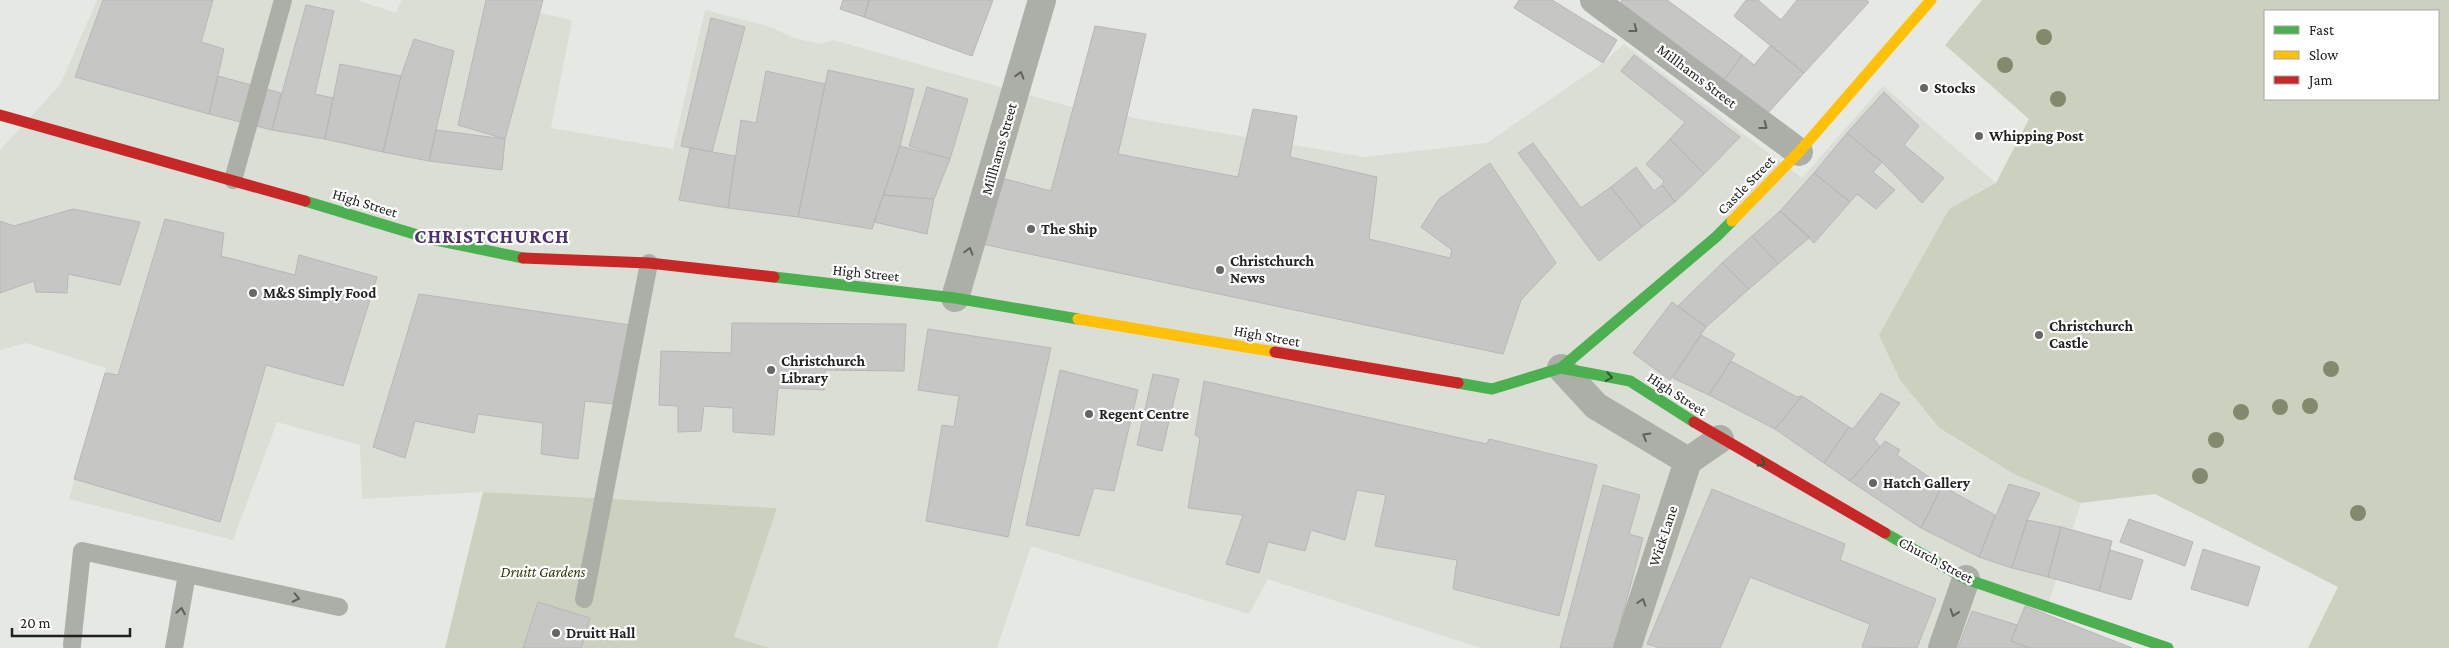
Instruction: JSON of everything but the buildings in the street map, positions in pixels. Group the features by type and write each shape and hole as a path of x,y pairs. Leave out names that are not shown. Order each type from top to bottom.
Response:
{"street":[{"name":"Millhams Street","path":"955,298 1042,0"},
{"name":"Millhams Street","path":"1594,0 1799,152"},
{"name":"Castle Street","path":"1561,368 1716,237 1799,152 1931,0"},
{"name":"High Street","path":"0,115 233,180 431,239 519,258 648,264 955,298 1492,389 1561,368 1630,381 1720,439"},
{"path":"1561,368 1596,406 1688,461 1720,439"},
{"name":"Church Street","path":"1720,439 1966,579 2168,648"},
{"name":"Wick Lane","path":"1627,648 1688,461"},
{"path":"1942,648 1966,579"}],"lane":[{"path":"233,180 283,0"},
{"path":"584,599 648,264"},
{"path":"72,645 82,551 339,607"},
{"path":"174,648 187,574"}],"shaded area":[{"path":"97,0 357,0 396,13 402,0 481,0 572,20 551,128 673,149 705,10 771,27 793,38 821,44 833,40 1075,108 1364,157 1487,143 1603,63 1624,44 1802,178 1883,86 1996,183 1949,209 1880,334 1900,380 1939,429 2014,474 2081,503 2034,648 1481,648 1268,579 1249,614 1031,546 997,648 770,648 734,637 777,508 483,492 362,499 360,445 277,422 233,540 69,499 106,368 26,343 0,350 0,150 60,85"}],"green space":[{"path":"1982,0 2449,0 2449,648 2308,648 2338,587 2155,494 2081,503 2014,474 1939,428 1900,380 1879,335 1949,209 1996,183 2029,119 1945,45"},
{"name":"Druitt Gardens","path":"483,492 777,508 734,637 770,648 445,648"}],"traffic: fast":[{"path":"305,201 431,239 523,258"},
{"path":"1561,368 1716,237 1732,221"},
{"path":"774,277 955,298 1078,319"},
{"path":"1458,383 1492,389 1561,368 1630,381 1694,422"},
{"path":"1885,533 1966,579 2168,648"}],"traffic: slow":[{"path":"1732,221 1799,152 1931,0"},
{"path":"1078,319 1275,352"}],"traffic: jam":[{"path":"0,115 305,201"},
{"path":"523,258 649,263 774,277"},
{"path":"1275,352 1458,383"},
{"path":"1694,422 1885,533"}],"place":[{"name":"Stocks","path":"1924,88"},
{"name":"Whipping Post","path":"1979,136"},
{"name":"The Ship","path":"1031,229"},
{"name":"Christchurch News","path":"1220,270"},
{"name":"M&S Simply Food","path":"253,293"},
{"name":"Christchurch Castle","path":"2039,335"},
{"name":"Christchurch Library","path":"771,370"},
{"name":"Regent Centre","path":"1089,414"},
{"name":"Hatch Gallery","path":"1873,483"},
{"name":"Druitt Hall","path":"556,633"}],"district":[{"name":"CHRISTCHURCH","path":"492,236"}]}
